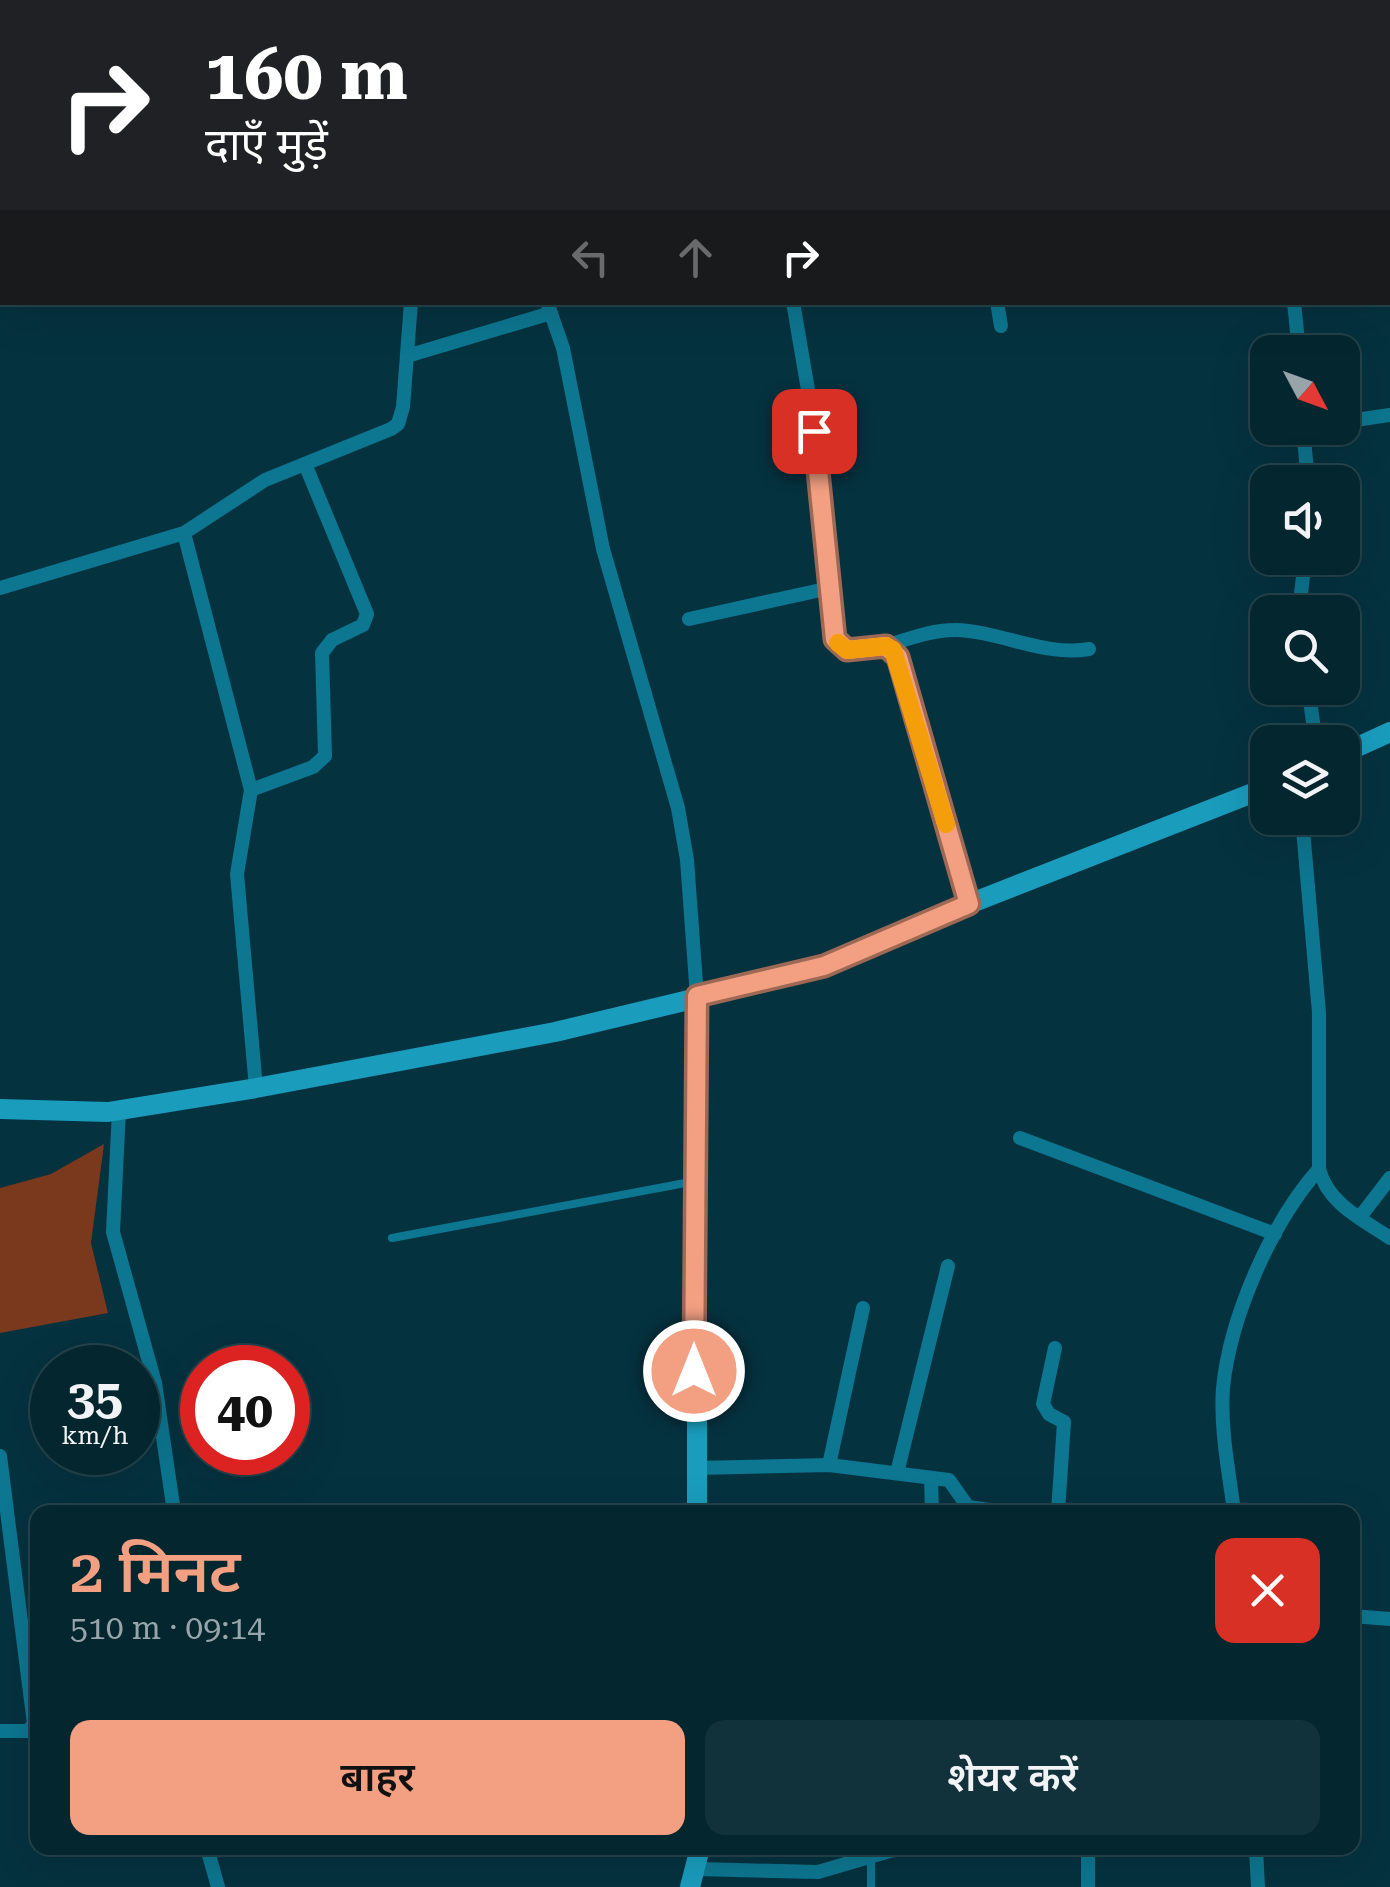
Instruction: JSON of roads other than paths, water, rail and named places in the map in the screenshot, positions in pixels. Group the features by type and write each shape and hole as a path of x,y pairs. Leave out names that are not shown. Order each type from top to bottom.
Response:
{"street":[{"path":"0,588 184,534 265,480 398,424 411,305"},
{"path":"793,305 814,431 835,639 840,646 854,650 886,646 926,634 959,630 1059,650 1089,648"},
{"path":"998,305 1001,326"},
{"path":"1294,305 1297,335"},
{"path":"407,356 549,308 563,348 603,548 680,820 697,996 696,1505"},
{"path":"1360,420 1390,416"},
{"path":"251,790 314,767 325,756 322,653 332,640 363,624 367,614 305,464"},
{"path":"184,534 251,790 237,874 256,1088"},
{"path":"689,618 830,588"},
{"path":"886,646 898,657 969,904"},
{"path":"1360,746 1390,732"},
{"path":"0,1109 57,1113 119,1110 256,1088 555,1032 824,966 969,904 1250,794"},
{"path":"1303,835 1320,1042 1319,1170 1328,1192 1390,1238"},
{"path":"119,1110 113,1232 154,1383 173,1505"},
{"path":"1020,1138 1275,1234"},
{"path":"1233,1505 1223,1419 1226,1366 1258,1270 1275,1234 1298,1195 1319,1170"},
{"path":"1360,1218 1390,1178"},
{"path":"897,1473 948,1266"},
{"path":"829,1464 864,1308"},
{"path":"1055,1348 1043,1404 1048,1414 1064,1422 1058,1505"},
{"path":"0,1456 30,1692"},
{"path":"695,1468 829,1464 897,1473 955,1484 966,1505"},
{"path":"932,1478 932,1505"},
{"path":"1360,1617 1390,1619"},
{"path":"0,1731 30,1729"},
{"path":"209,1855 218,1887"},
{"path":"693,1878 818,1872 875,1855"},
{"path":"1088,1855 1088,1887"},
{"path":"1256,1855 1258,1887"}],"lane":[{"path":"392,1238 696,1181"},
{"path":"871,1856 872,1887"}]}
